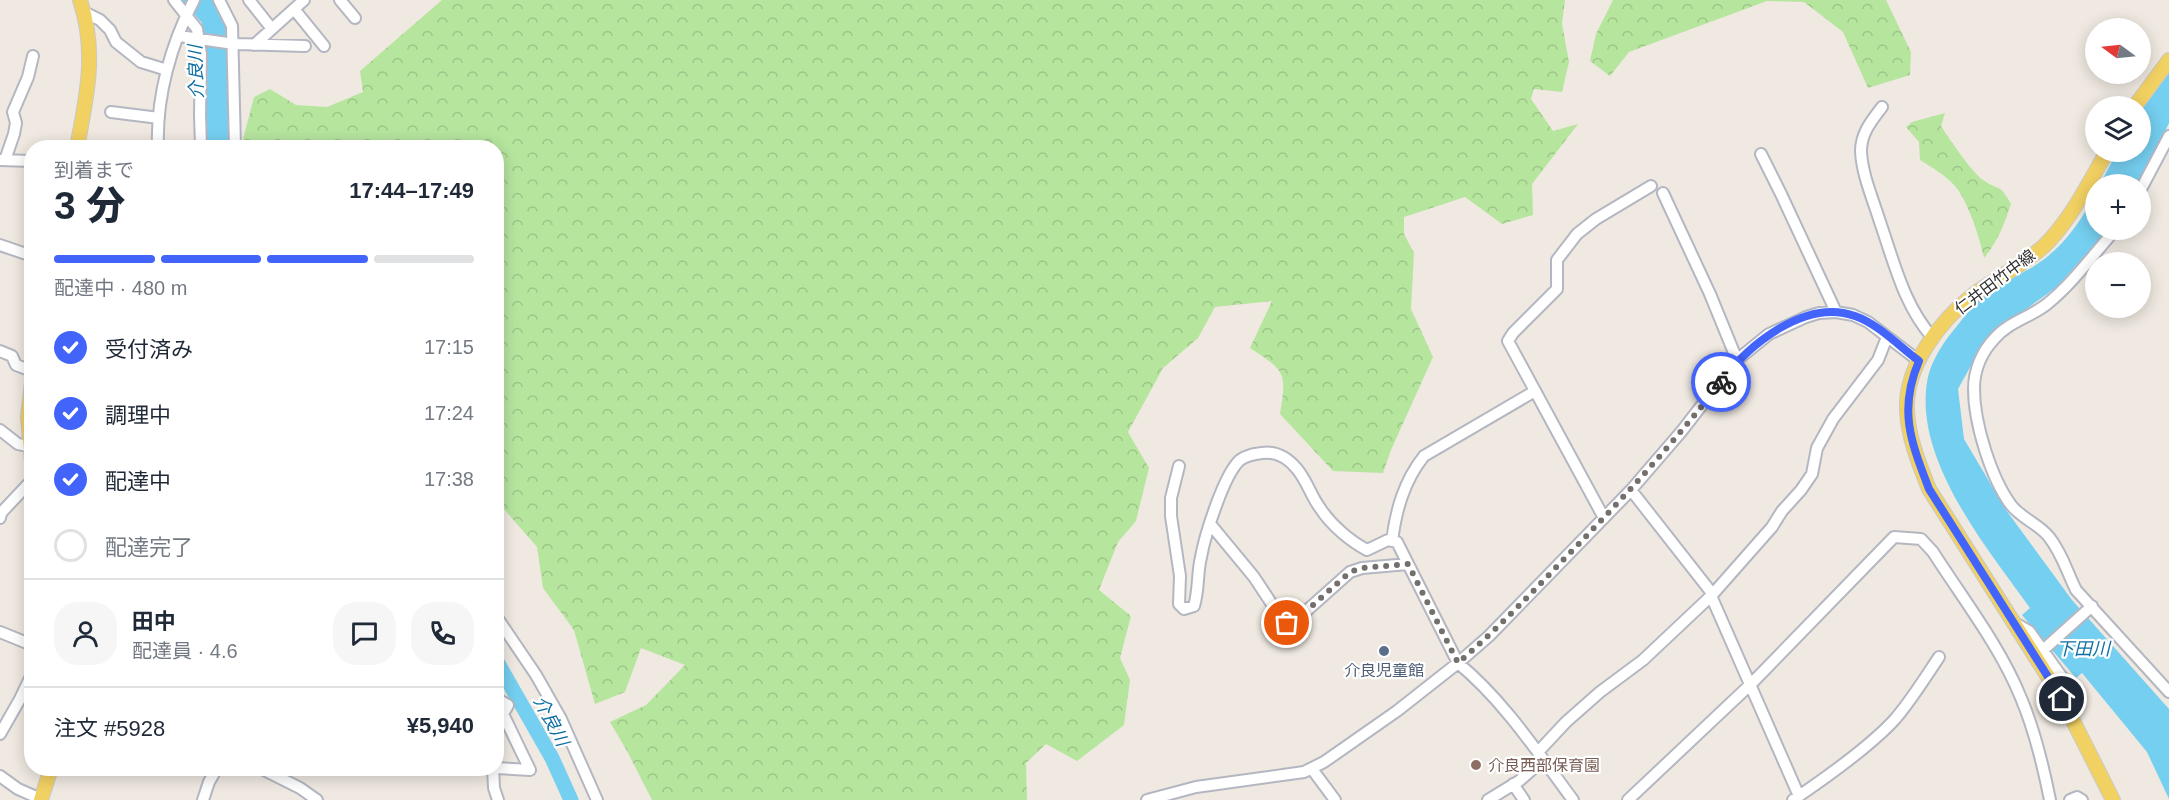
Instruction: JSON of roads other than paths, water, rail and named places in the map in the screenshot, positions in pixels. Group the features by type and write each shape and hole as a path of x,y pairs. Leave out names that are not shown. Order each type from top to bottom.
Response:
{"main road":[{"path":"78,140 89,85 89,56 82,6"},
{"path":"2142,96 2169,60"},
{"name":"仁井田竹中線","path":"2101,162 2071,213 2045,245 1956,309 1933,338 1919,361 1909,388 1907,409 1917,457 1929,489 2062,699 2113,800"},
{"path":"41,799 48,776"}],"street":[{"path":"174,0 188,13 200,40 201,140"},
{"path":"158,140 159,118 167,70 194,0"},
{"path":"219,0 232,26 235,140"},
{"path":"249,0 272,29"},
{"path":"254,45 304,0"},
{"path":"340,0 356,18"},
{"path":"82,6 110,30 116,42 141,62 167,70"},
{"path":"294,9 324,46"},
{"path":"179,36 232,44 304,46"},
{"path":"24,161 2,160 14,134 13,112 28,77 33,56"},
{"path":"1882,106 1866,129 1861,149 1865,177 1909,302 1933,338"},
{"path":"111,112 159,118"},
{"path":"2149,174 2169,136"},
{"path":"1761,154 1782,194 1836,312"},
{"path":"1604,518 1508,341 1513,333 1557,289 1557,260 1577,234 1596,219 1651,186"},
{"path":"1663,193 1710,294 1737,360"},
{"path":"2106,240 2058,296 1995,338 1981,357 1974,389 1979,424 1998,484 2021,517 2040,528 2049,537 2062,556 2067,574 2076,590 2169,692"},
{"path":"0,245 24,253"},
{"path":"1147,800 1196,787 1286,776 1312,769 1397,711 1489,636 1631,490 1681,432 1737,360 1768,334 1806,317 1836,312 1853,315 1868,322 1919,361"},
{"path":"1489,800 1514,784 1540,756 1566,722 1600,692 1643,660 1712,595 1772,527 1812,474 1817,448 1833,419 1878,360 1887,337"},
{"path":"0,351 12,356 16,365 24,368"},
{"path":"1392,541 1394,518 1402,494 1413,470 1424,456 1535,391"},
{"path":"0,430 24,448"},
{"path":"1179,466 1171,498 1171,516 1178,553 1179,604 1184,609 1194,606 1200,559 1226,482 1234,468 1241,460 1252,454 1269,452 1286,458 1297,468 1320,509 1357,545 1367,550 1388,540 1397,542 1458,663 1493,698 1574,800"},
{"path":"0,515 24,489"},
{"path":"1631,490 1712,595 1796,798 1894,720 1914,696 1939,657"},
{"path":"1211,525 1254,577 1281,618 1287,623 1295,621 1350,572 1362,568 1408,564"},
{"path":"1628,800 1750,685 1894,537 1921,539 1933,552 1992,644 2021,697 2040,752 2050,800"},
{"path":"2044,650 2091,607"},
{"path":"2015,623 2029,631 2064,681 2066,691 2062,699"},
{"path":"504,628 536,675 561,719 597,800"},
{"path":"0,632 24,642"},
{"path":"0,734 24,691"},
{"path":"504,716 530,770 504,769"},
{"path":"1312,769 1335,800"},
{"path":"0,776 18,789 41,799"},
{"path":"202,800 212,776"},
{"path":"276,776 317,800"},
{"path":"495,776 494,788 498,800"},
{"path":"1514,784 1524,800"},
{"path":"2070,800 2077,797 2082,800"}],"water":[{"path":"182,0 212,0 229,33 230,140 206,140 206,64 202,23"},
{"path":"2169,67 2169,123 2151,161 2151,96 2149,96"},
{"path":"2112,162 2150,162 2145,174 2105,174"},
{"name":"下田川","path":"2085,211 2085,240 2098,240 2088,252 2085,252 2085,255 2057,287 1987,337 1958,389 1964,439 2006,510 2072,600 2169,709 2169,799 2147,752 2082,673 2076,678 2022,615 2030,608 1974,530 1941,469 1931,438 1926,407 1930,370 1939,350 1952,331 1986,294 2000,283 2042,261 2069,235"}],"waterway":[{"name":"介良川","path":"504,674 552,758 571,800"}],"place":[{"name":"介良児童館","path":"1384,651"},
{"name":"介良西部保育園","path":"1476,765"}]}
